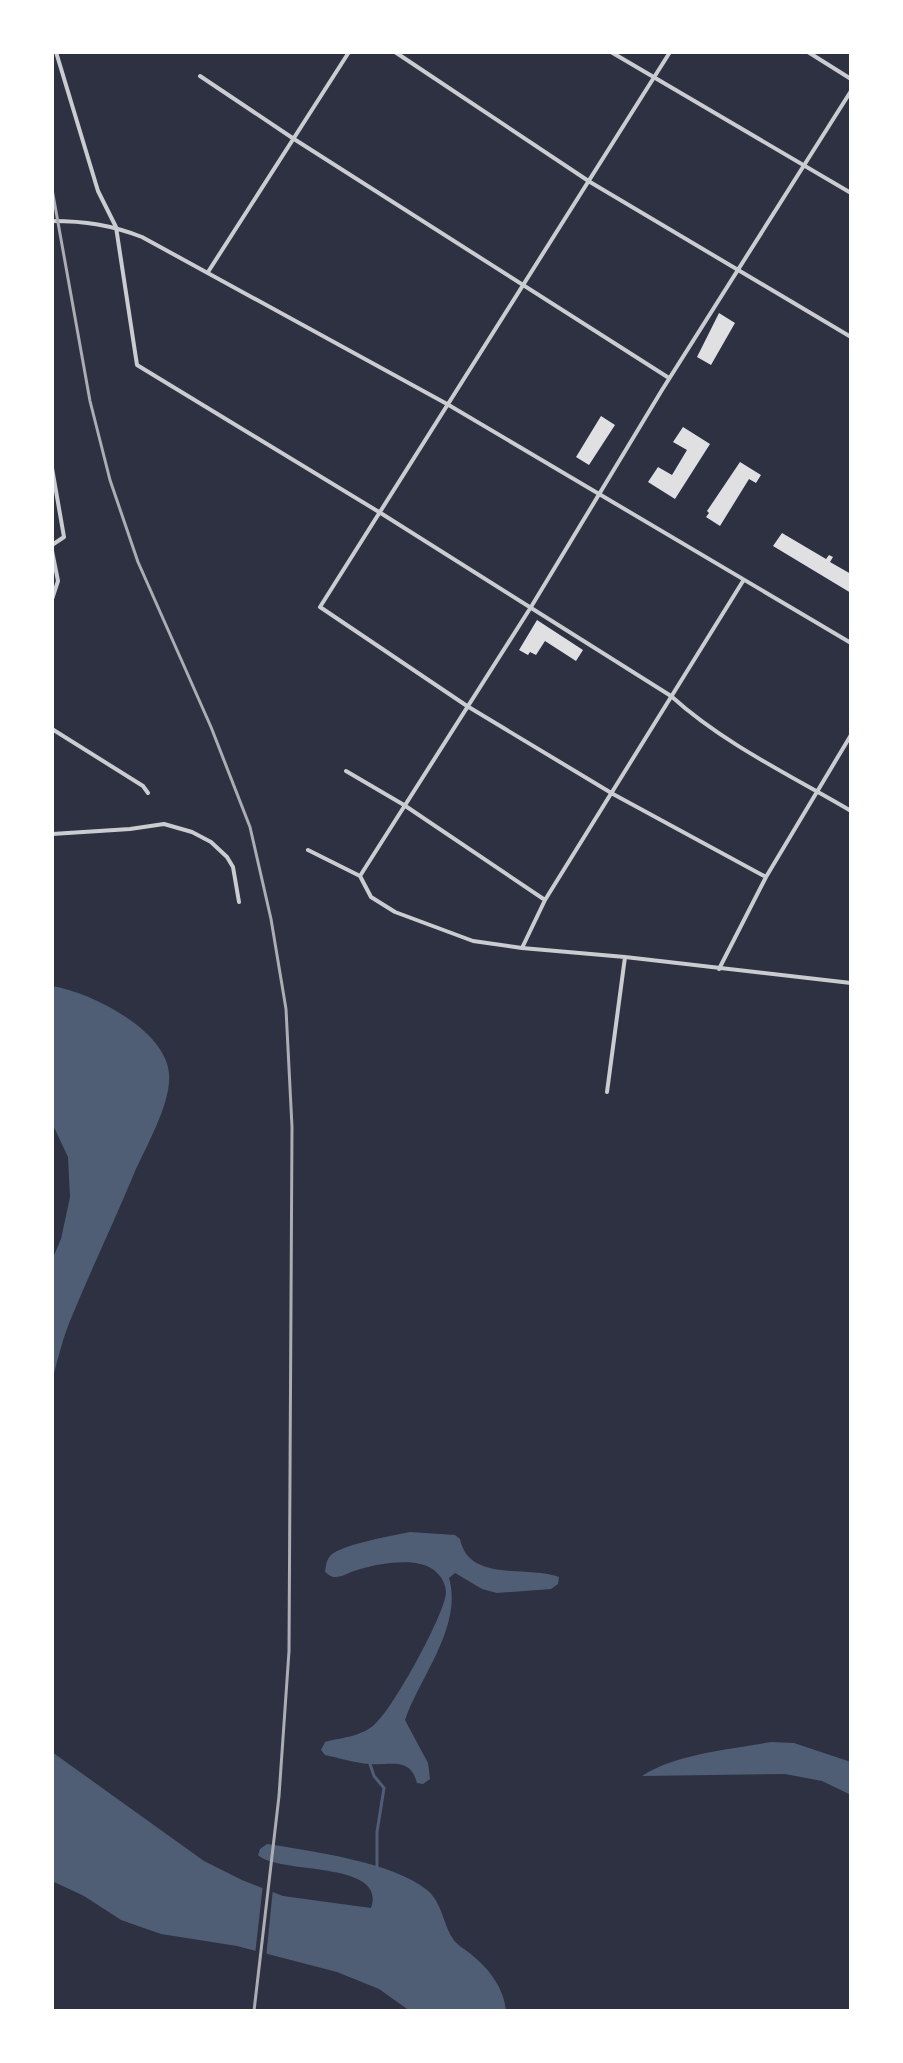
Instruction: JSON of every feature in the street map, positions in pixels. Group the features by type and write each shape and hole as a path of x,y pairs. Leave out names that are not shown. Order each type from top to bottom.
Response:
{"street":[{"path":"56,52 98,191 116,227 137,365 531,607 671,696 721,736 851,811"},
{"path":"208,272 349,52"},
{"path":"395,52 590,182 851,337"},
{"path":"611,52 851,193"},
{"path":"670,52 320,607 467,706 613,794 766,877"},
{"path":"808,52 851,79"},
{"path":"200,76 669,379"},
{"path":"360,876 851,91"},
{"path":"52,221 90,221 142,237 447,404 851,643"},
{"path":"52,468 64,537 52,545"},
{"path":"52,551 58,581 52,599"},
{"path":"522,948 545,900 744,580"},
{"path":"52,729 143,786 148,793"},
{"path":"718,970 766,877 851,735"},
{"path":"346,771 404,805 545,900"},
{"path":"52,834 164,824 192,832 211,842 227,857 233,867 239,902"},
{"path":"308,850 360,876 371,897 395,912 473,941 851,983"},
{"path":"607,1092 625,957"}],"water":[{"path":"52,986 105,1005 140,1028 164,1057 169,1085 162,1111 70,1321 52,1380 52,1260 61,1239 70,1197 68,1157 52,1123"},
{"path":"410,1532 455,1535 475,1562 487,1567 559,1577 558,1584 551,1589 497,1593 482,1589 455,1573 449,1578 452,1596 445,1633 405,1720 428,1763 430,1779 423,1784 417,1783 410,1769 398,1764 358,1763 325,1755 321,1750 325,1742 365,1731 384,1714 437,1621 446,1593 438,1574 419,1564 385,1564 336,1577 325,1572 327,1561 331,1555 345,1548"},
{"path":"771,1742 794,1743 851,1762 851,1795 822,1781 785,1774 642,1776 687,1757"},
{"path":"52,1752 204,1861 283,1896 371,1908 372,1893 363,1882 348,1875 287,1865 258,1855 267,1844 351,1859 412,1880 432,1895 455,1941 490,1973 502,1995 506,2011 410,2011 379,1989 337,1972 237,1946 161,1934 121,1920 84,1896 52,1881"}],"pier":[{"path":"263,1884 273,1888 266,1958 255,1955"}],"building":[{"path":"719,313 735,323 711,365 697,357"},
{"path":"601,416 615,425 589,465 576,457"},
{"path":"683,427 710,444 675,499 648,482 658,467 672,475 687,450 673,442"},
{"path":"740,462 761,475 756,483 749,479 720,526 706,517 707,511"},
{"path":"782,533 826,559 829,555 833,557 830,562 851,574 851,593 773,546"},
{"path":"537,620 583,650 576,661 545,641 536,655 519,650"}],"waterway":[{"path":"370,1764 374,1776 384,1788 377,1832 377,1867"}],"railway":[{"path":"52,189 90,401 110,480 138,562 211,727 250,827 271,919 286,1009 292,1127 289,1651 279,1796 254,2011"}]}
